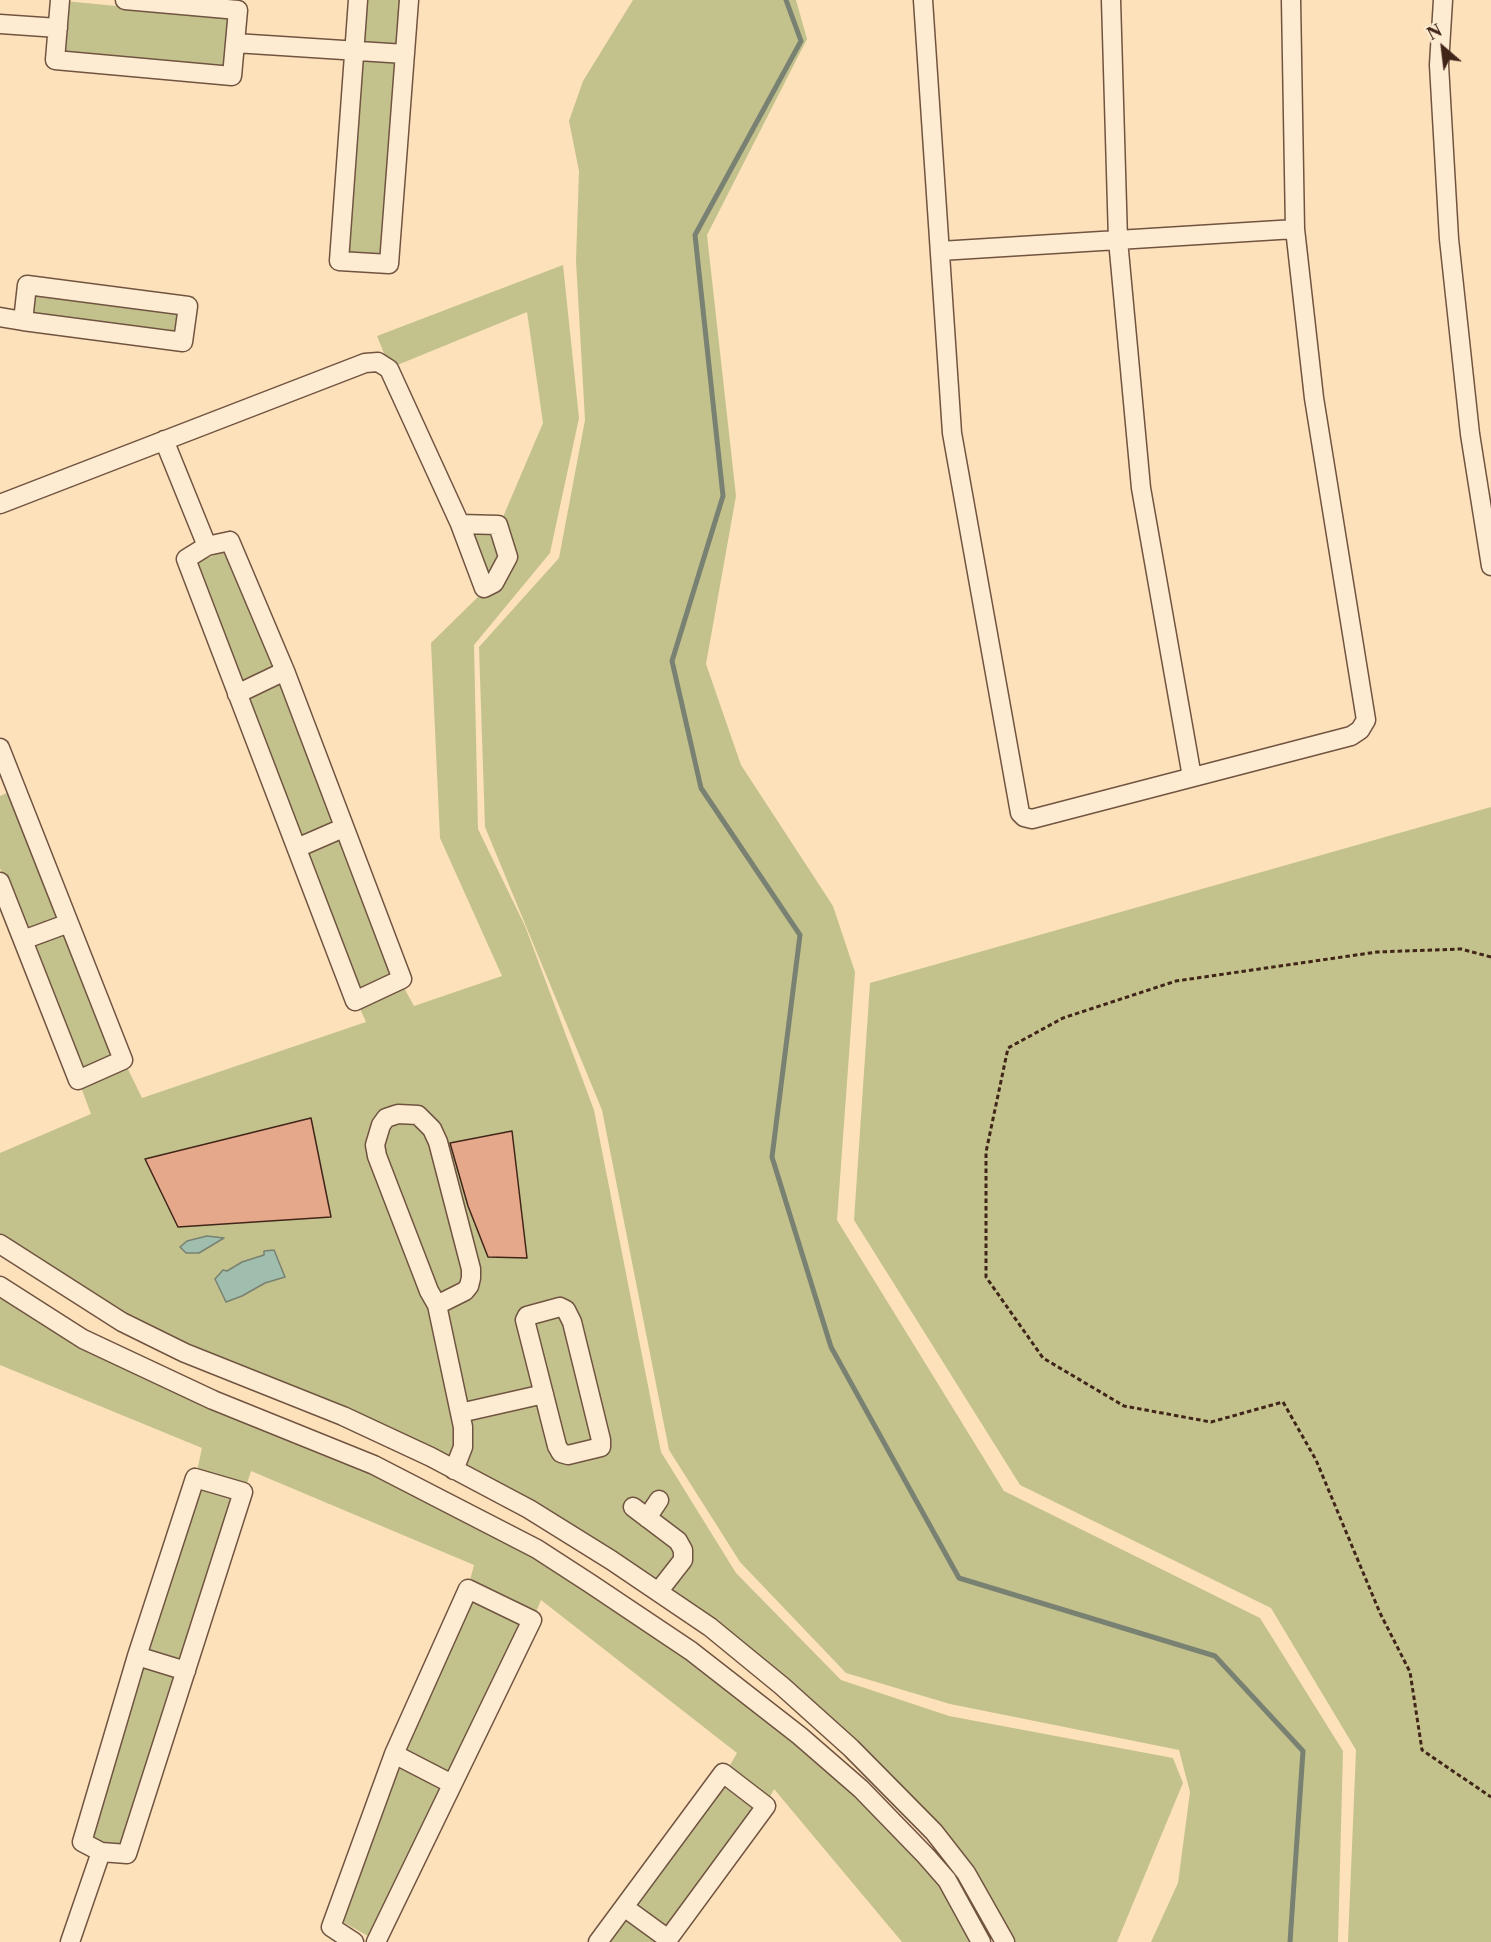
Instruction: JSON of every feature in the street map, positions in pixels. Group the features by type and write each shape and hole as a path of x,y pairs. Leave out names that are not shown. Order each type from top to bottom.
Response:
{"street":[{"path":"60,0 55,60 232,76 238,10 125,0"},
{"path":"358,0 339,261 389,264 409,0"},
{"path":"923,0 951,433 1020,813 1032,819 1351,736 1360,730 1366,720 1314,398 1295,230 1291,0"},
{"path":"1111,0 1118,240 1141,488 1192,777"},
{"path":"1443,0 1439,65 1449,239 1470,434 1491,566"},
{"path":"0,24 58,28"},
{"path":"235,43 405,54"},
{"path":"940,251 1295,230"},
{"path":"0,317 23,321 183,342 188,306 27,285 23,321"},
{"path":"0,504 365,363 378,362 389,369 460,524"},
{"path":"164,440 207,546"},
{"path":"230,541 285,671 402,979 355,1001 186,559 207,546 230,541"},
{"path":"237,694 285,671"},
{"path":"0,748 7,787 69,923 123,1060 78,1080 0,882"},
{"path":"297,848 343,828"},
{"path":"23,940 69,923"},
{"path":"437,1305 465,1291 469,1286 471,1269 438,1142 432,1129 418,1115 398,1114 386,1118 381,1125 375,1145 377,1156 425,1281 437,1305 459,1408 463,1447 454,1470"},
{"path":"0,1244 122,1323 186,1353 343,1416 530,1509 711,1627 851,1748 934,1832 966,1873 1005,1942"},
{"path":"0,1286 83,1339 213,1400 374,1465 537,1549 691,1652 800,1736 861,1790 926,1856 947,1880 981,1942"},
{"path":"560,1307 566,1310 572,1322 601,1440 600,1447 568,1455 561,1453 557,1446 542,1388 525,1320 527,1316 560,1307"},
{"path":"459,1408 542,1388"},
{"path":"195,1478 243,1492 186,1671 127,1854 101,1852 82,1842 137,1656 195,1478"},
{"path":"658,1500 640,1512 678,1541 683,1550 683,1560 658,1592"},
{"path":"350,1941 331,1927 394,1754 468,1589 532,1620 376,1942"},
{"path":"137,1656 186,1671"},
{"path":"394,1754 452,1784"},
{"path":"598,1942 723,1773 765,1806 667,1941 624,1907"},
{"path":"861,1790 876,1773"},
{"path":"70,1942 101,1852"}],"path":[{"path":"1491,957 1461,949 1377,951 1176,981 1063,1018 1008,1048 986,1152 986,1277 1043,1358 1124,1406 1210,1422 1283,1402 1316,1460 1380,1613 1410,1672 1422,1750 1491,1797"}],"shaded area":[{"path":"366,0 400,0 396,46 363,43"},
{"path":"633,0 796,0 807,39 707,235 736,496 706,664 741,765 833,906 855,972 837,1220 1004,1491 1260,1618 1343,1751 1338,1942 1151,1942 1178,1883 1190,1792 1179,1750 950,1704 846,1673 740,1562 669,1450 602,1110 485,827 479,647 559,558 585,420 576,261 579,171 569,121 583,81"},
{"path":"65,1 229,17 224,68 62,53"},
{"path":"360,56 396,59 381,256 345,254"},
{"path":"563,265 579,418 550,553 474,645 478,829 525,926 594,1110 661,1452 736,1573 841,1680 949,1716 1173,1758 1183,1783 1117,1942 1008,1942 970,1870 783,1685 530,1507 186,1352 0,1242 0,1153 91,1114 79,1082 125,1063 142,1098 366,1022 357,1002 402,984 414,1006 502,976 440,838 431,643 484,591 510,557 500,524 543,423 527,312 390,368 377,336"},
{"path":"31,290 183,311 180,337 29,317"},
{"path":"464,528 495,528 504,555 485,585"},
{"path":"227,550 277,668 240,687 193,564"},
{"path":"281,681 336,825 299,842 246,699"},
{"path":"12,791 63,920 25,935 0,868 0,796"},
{"path":"1491,807 1491,1942 1348,1942 1356,1750 1271,1608 1020,1485 854,1220 870,983"},
{"path":"340,837 395,977 357,995 303,852"},
{"path":"66,931 116,1058 80,1074 30,944"},
{"path":"207,1236 224,1238 199,1253 186,1253 180,1247 187,1241"},
{"path":"274,1250 285,1277 265,1283 226,1302 215,1279 223,1270 227,1271 242,1262 264,1255 264,1251"},
{"path":"0,1290 372,1468 535,1553 635,1619 795,1739 856,1794 940,1882 973,1942 902,1942 774,1789 767,1803 726,1772 737,1753 541,1600 533,1619 468,1588 474,1565 251,1471 245,1490 196,1475 202,1448 0,1365"},
{"path":"200,1487 236,1496 183,1660 146,1652"},
{"path":"472,1601 523,1625 451,1775 405,1749"},
{"path":"142,1665 177,1675 123,1846 88,1840"},
{"path":"397,1767 440,1787 368,1936 341,1921"},
{"path":"725,1780 760,1806 667,1933 630,1906"},
{"path":"625,1917 659,1942 606,1942"}],"building":[{"path":"311,1118 331,1217 178,1227 145,1159"},
{"path":"512,1131 527,1258 488,1257 468,1206 450,1143"}],"waterway":[{"path":"786,0 801,41 695,235 723,496 672,661 701,788 800,935 772,1157 831,1347 959,1578 1215,1656 1303,1751 1290,1942"}]}
